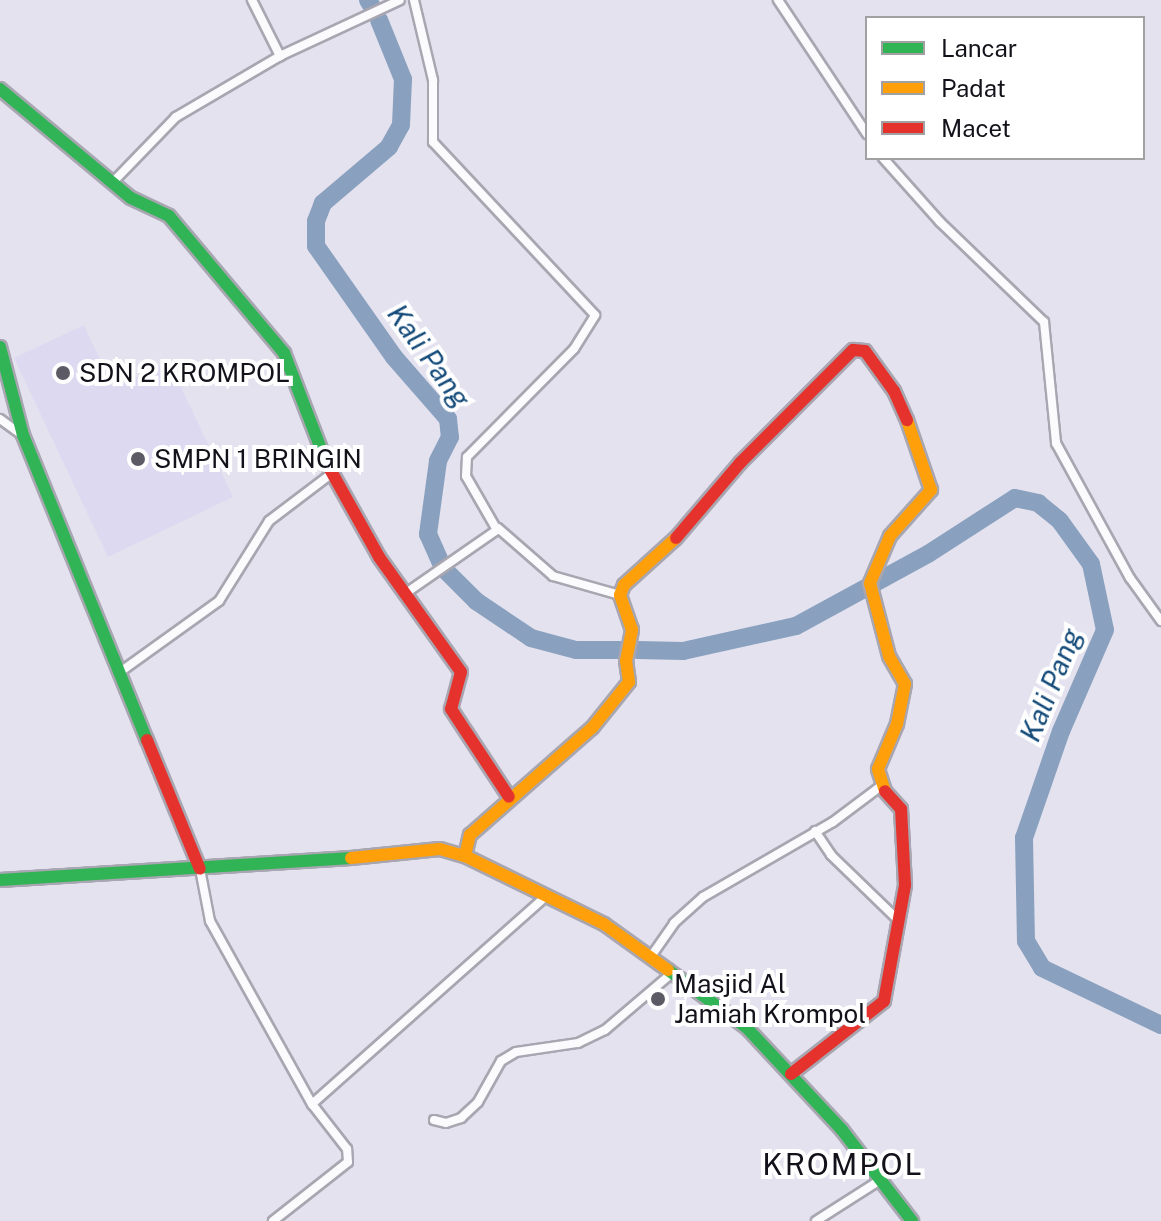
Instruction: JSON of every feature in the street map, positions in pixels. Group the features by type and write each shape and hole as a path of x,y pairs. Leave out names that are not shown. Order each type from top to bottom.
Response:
{"street":[{"path":"252,0 280,56"},
{"path":"114,181 176,117 280,56 400,0"},
{"path":"414,0 433,80 433,142 595,315 574,349 467,457 466,476 498,528 553,576 620,595"},
{"path":"778,0 865,131"},
{"path":"0,89 131,198 169,216 284,353 331,474 406,593 461,672 451,709 509,797"},
{"path":"885,160 940,222 1044,322 1056,443 1130,578 1161,621"},
{"path":"0,347 23,435 94,612 123,670 200,869 210,921 312,1104 347,1149 348,1162 273,1221"},
{"path":"465,856 470,835 509,797 592,728 629,682 626,661 632,630 620,595 624,585 712,501 785,415 853,350 865,351 894,391 926,464 931,490 890,536 870,583 889,656 905,684 897,724 878,769 881,786 901,809 906,857 899,921 884,1001 791,1074"},
{"path":"0,419 23,435"},
{"path":"123,670 219,601 269,521 331,474"},
{"path":"406,593 498,528"},
{"path":"652,955 674,923 703,897 815,831 881,786"},
{"path":"815,831 831,855 899,921"},
{"path":"0,880 200,869 440,849 465,856 548,894 652,955 746,1027 883,1178 912,1221"},
{"path":"312,1104 548,894"},
{"path":"434,1120 446,1123 469,1110 501,1061 516,1052 578,1043 605,1030 672,973"},
{"path":"816,1221 883,1178"}],"shaded area":[{"name":"SMPN 1 BRINGIN","path":"84,325 113,388 169,362 233,497 108,557 14,358"}],"waterway":[{"name":"Kali Pang","path":"368,0 371,5"},
{"name":"Kali Pang","path":"379,20 403,79 401,125 389,147 323,203 316,221 316,246 394,357 448,419 450,437 438,461 428,534 443,568 476,601 531,638 576,650 620,650"},
{"name":"Kali Pang","path":"637,650 683,651 796,626 928,554 1015,498 1038,503 1060,521 1091,564 1105,630 1061,731 1024,838 1026,941 1042,968 1161,1025"}],"traffic: fast":[{"path":"0,89 131,198 169,216 284,353 326,462"},
{"path":"0,347 23,435 147,740"},
{"path":"0,880 351,858"},
{"path":"668,970 746,1027 842,1130 912,1221"}],"traffic: slow":[{"path":"885,791 878,769 897,724 905,684 889,656 870,583 890,536 931,490 907,420"},
{"path":"465,856 470,835 592,728 629,682 626,661 632,630 620,595 624,585 676,538"},
{"path":"351,858 440,849 465,856 604,924 668,970"}],"traffic: jam":[{"path":"676,538 740,463 853,350 865,351 894,391 907,420"},
{"path":"326,462 379,557 461,672 451,709 509,797"},
{"path":"147,740 200,869"},
{"path":"791,1074 884,1001 905,885 901,809 885,791"}],"place":[{"name":"SDN 2 KROMPOL","path":"63,373"},
{"name":"SMPN 1 BRINGIN","path":"138,459"},
{"name":"Masjid Al Jamiah Krompol","path":"658,999"}],"district":[{"name":"KROMPOL","path":"843,1164"}]}
